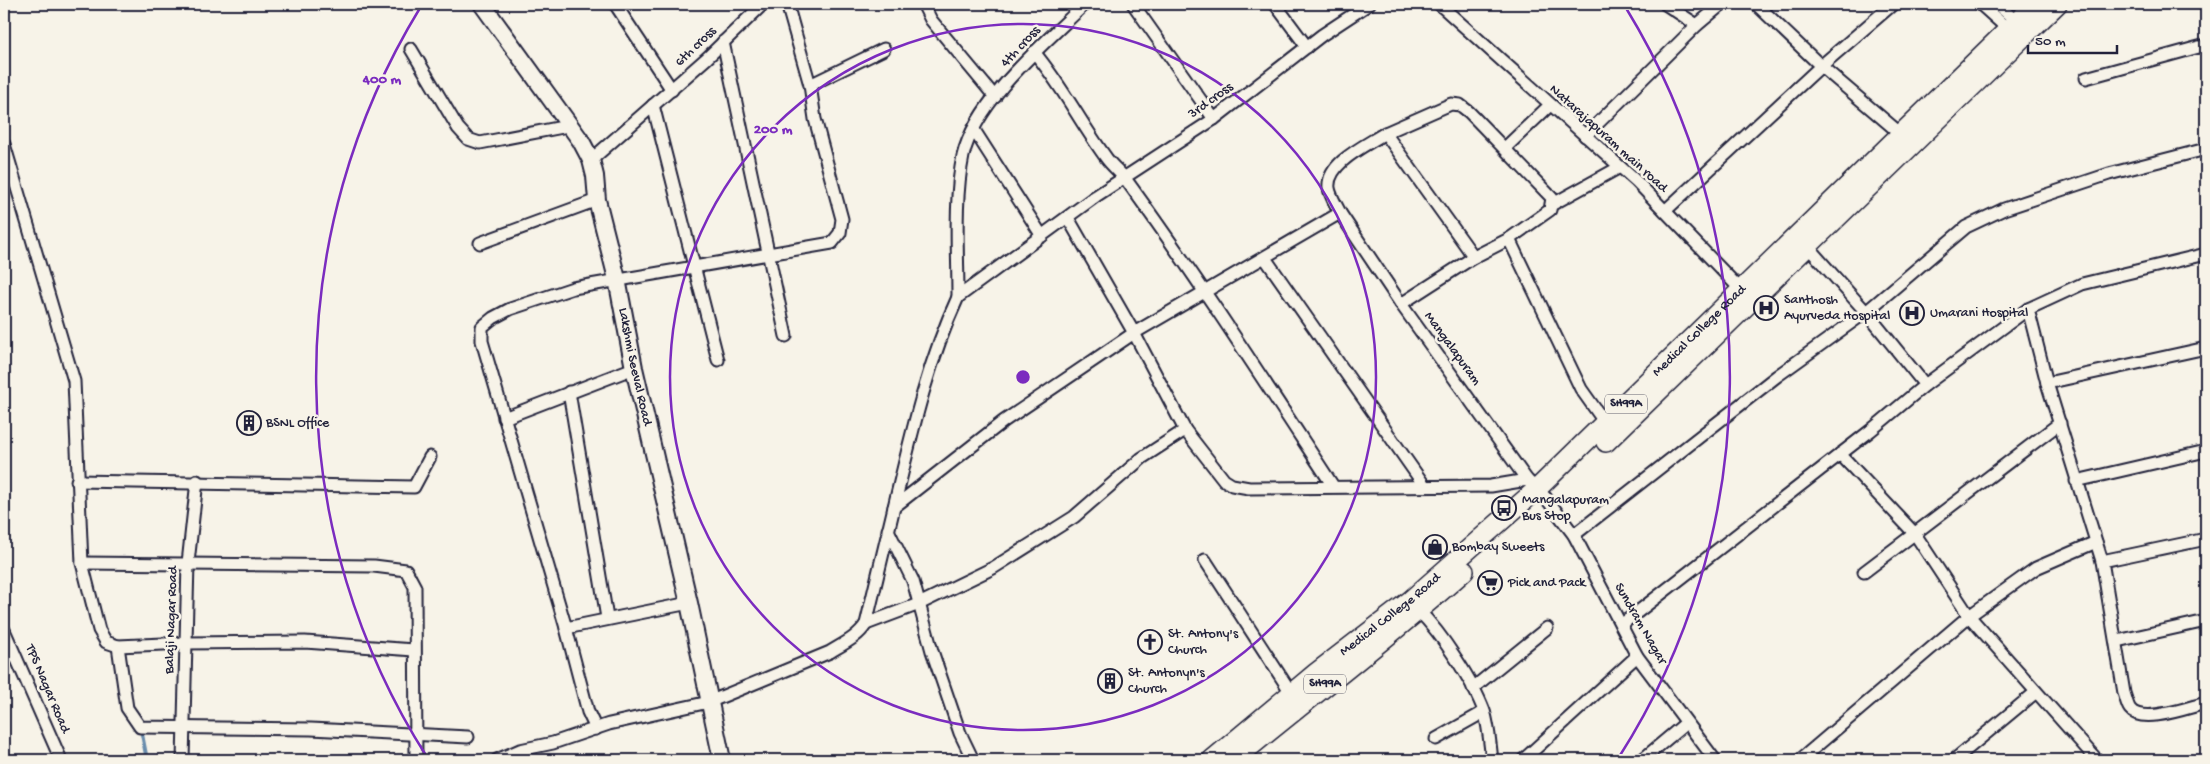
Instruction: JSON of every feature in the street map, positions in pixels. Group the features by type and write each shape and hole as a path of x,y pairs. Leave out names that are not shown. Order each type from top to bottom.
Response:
{"main road":[{"name":"Medical College Road","path":"1747,297 1808,247 2019,28 2038,4"},
{"name":"Medical College Road","path":"1212,760 1410,600 1536,490 1610,429 1747,297 1902,135 2019,28 2057,4"},
{"name":"Medical College Road","path":"1234,760 1325,684 1419,611 1536,490"}],"street":[{"name":"Lakshmi Seeval Road","path":"482,4 580,141 591,160 597,200 617,279 634,368 689,603 708,702 722,760"},
{"path":"615,4 623,19 672,90"},
{"name":"6th cross","path":"591,160 672,90 763,4"},
{"path":"596,729 588,712 551,572 482,341 482,327 492,318 510,309 573,288 832,243 840,232 842,219 815,119 810,85 787,4"},
{"path":"923,4 931,20 995,97"},
{"name":"4th cross","path":"958,297 958,212 963,156 974,130 981,114 1034,52 1085,4"},
{"path":"1133,4 1214,119"},
{"path":"1275,4 1306,48"},
{"name":"3rd cross","path":"958,297 1096,196 1125,179 1214,119 1306,48 1369,4"},
{"name":"Natarajapuram main road","path":"1438,4 1620,167 1747,297"},
{"path":"1665,4 1697,25"},
{"path":"1585,136 1697,25 1722,4"},
{"path":"1756,4 1821,66 1902,135"},
{"path":"1665,211 1821,66 1894,4"},
{"path":"1980,4 2019,28"},
{"path":"1996,4 2019,28"},
{"path":"724,42 786,336"},
{"path":"2086,78 2206,45"},
{"path":"810,85 884,49"},
{"path":"411,50 458,128 468,139 480,143 568,126"},
{"path":"1034,52 1052,73 1084,127 1125,179 1205,292 1333,486"},
{"name":"Mangalapuram","path":"1536,490 1401,304 1340,213 1329,190 1330,176 1338,165 1385,133 1440,107 1451,104 1460,105 1545,189 1552,198 1553,204"},
{"path":"654,105 718,360"},
{"path":"1505,148 1550,105"},
{"path":"974,130 1042,236"},
{"path":"1385,133 1474,257"},
{"path":"4,144 74,381 82,563 99,630 106,642 118,646 186,643 305,642 414,650"},
{"path":"1574,535 1777,376 1866,312 1966,227 2004,209 2109,174 2206,149"},
{"path":"1401,304 1474,257 1509,239 1550,210 1553,204 1620,167"},
{"path":"480,243 597,200"},
{"path":"894,507 1004,421 1134,333 1340,213"},
{"path":"1068,218 1134,333 1185,430 1224,480 1232,485 1248,488 1424,485 1491,486 1536,490"},
{"path":"1509,239 1581,389 1610,429"},
{"path":"1808,247 1866,312 1925,385"},
{"path":"1621,625 1925,385 2028,309 2082,284 2206,254"},
{"path":"1265,258 1424,485"},
{"path":"497,760 520,750 554,743 596,729 708,702 830,652 861,632 866,624 921,398 946,323 958,297"},
{"path":"2028,309 2047,383 2102,561 2117,641 2124,694 2130,709 2141,716 2152,716 2206,703"},
{"path":"2047,383 2206,348"},
{"path":"504,418 634,368"},
{"path":"569,392 607,618"},
{"path":"1864,572 2060,423"},
{"path":"866,624 919,604 993,568 1074,517 1142,458 1185,430"},
{"path":"2076,481 2206,451"},
{"path":"1840,454 1915,534 1970,616 2097,760"},
{"path":"77,481 414,487 430,458"},
{"name":"Balaji Nagar Road","path":"183,760 188,563 196,482"},
{"name":"Sundram Nagar","path":"1536,490 1574,535 1637,656 1715,760"},
{"path":"888,530 913,581 932,651 960,732 973,760"},
{"path":"2102,561 2206,539"},
{"path":"1800,760 1970,616 2036,568 2096,542"},
{"path":"1205,560 1292,694"},
{"path":"82,563 188,563 345,568 374,566 406,570 414,587 416,760"},
{"path":"566,628 607,618 689,603"},
{"path":"1419,611 1430,623 1473,688 1484,712 1492,760"},
{"path":"2117,641 2206,621"},
{"path":"1473,688 1548,628"},
{"name":"TPS Nagar Road","path":"4,630 8,647 61,760"},
{"path":"118,646 127,708 140,727 468,737"},
{"path":"1523,760 1637,656"},
{"path":"1954,760 2036,692"},
{"path":"1436,739 1484,712"},
{"path":"1642,760 1686,723"}],"waterway":[{"path":"141,729 147,760"}],"place":[{"name":"Santhosh Ayurveda Hospital","path":"1766,308"},
{"name":"Umarani Hospital","path":"1912,313"},
{"name":"BSNL Office","path":"249,423"},
{"name":"Mangalapuram Bus Stop","path":"1504,508"},
{"name":"Bombay Sweets","path":"1435,547"},
{"name":"Pick and Pack","path":"1490,583"},
{"name":"St. Antony's Church","path":"1150,642"},
{"name":"St. Antonyn's Church","path":"1110,681"}]}
